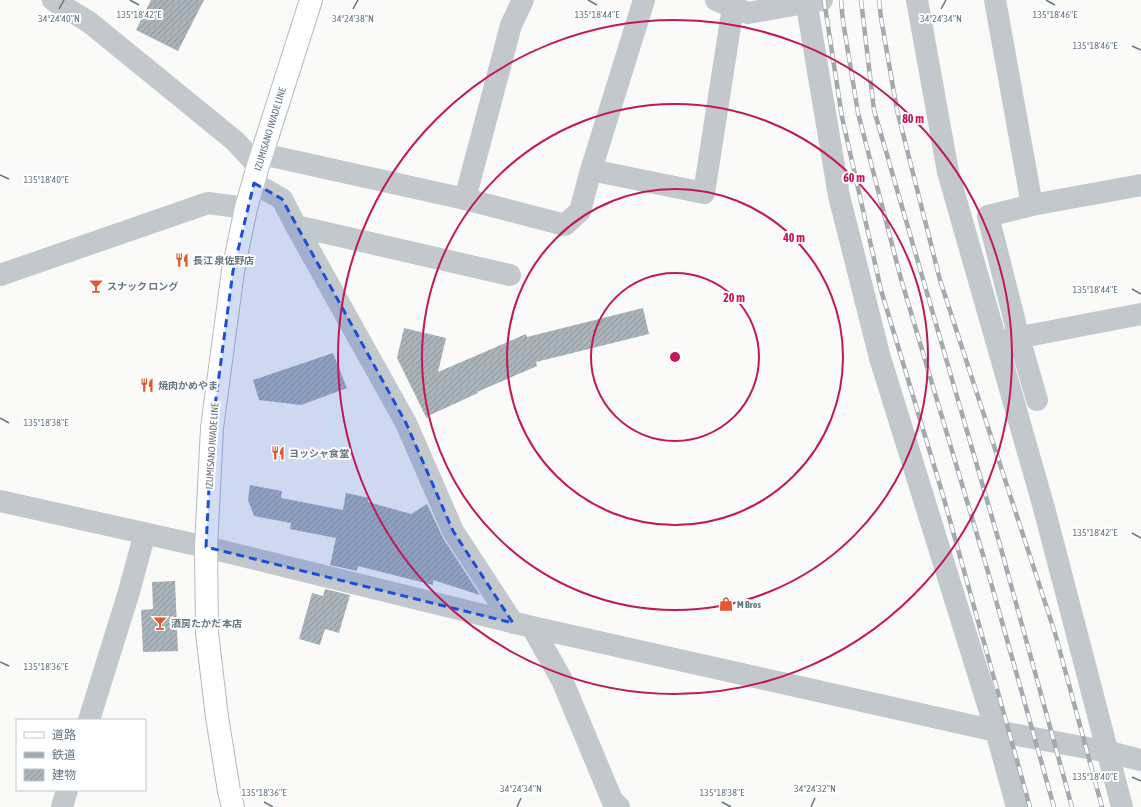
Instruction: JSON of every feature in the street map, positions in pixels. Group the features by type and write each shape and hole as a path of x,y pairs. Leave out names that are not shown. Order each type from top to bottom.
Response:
{"main road":[{"name":"IZUMISANO IWADE LINE","path":"233,807 217,717 207,633 206,547 212,428 232,271 246,208 310,0"}],"street":[{"path":"53,0 89,22 235,141 258,167 282,199 406,423 453,531 562,680 612,800 619,807"},
{"path":"465,199 511,25 523,0"},
{"path":"258,167 465,199 565,225 580,211 591,170 644,0"},
{"path":"917,0 948,172 1044,508 1109,752 1122,807"},
{"path":"995,0 1032,205"},
{"path":"591,170 704,193 724,4 748,13 811,1 839,196 880,358 996,731 1017,807"},
{"path":"1037,400 1019,338 988,216 1032,205 1141,185"},
{"path":"0,274 208,203 246,208"},
{"path":"296,226 510,275"},
{"path":"996,342 1141,314"},
{"path":"0,500 206,547 523,625 996,731 1109,752 1141,760"},
{"path":"89,719 128,595 145,533"},
{"path":"62,807 67,791"}],"highlighted area":[{"path":"254,183 282,199 406,423 453,531 513,623 206,547 212,428 233,271"}],"building":[{"path":"151,0 204,0 178,51 136,30"},
{"path":"643,308 649,334 536,362 537,366 477,392 478,393 428,416 427,419 397,358 404,328 446,338 438,372 526,334 527,337"},
{"path":"333,353 347,388 301,405 259,400 253,380"},
{"path":"250,485 282,491 281,498 343,510 346,493 369,498 368,502 411,514 427,504 443,538 480,595 433,580 433,585 358,566 357,571 330,565 336,538 290,529 291,523 254,516 248,500"},
{"path":"175,581 178,651 143,652 141,610 153,609 152,582"},
{"path":"325,589 350,595 339,633 325,629 320,645 299,639 312,593 323,596"}],"railway":[{"path":"824,0 842,117 881,290 942,492 1030,807"},
{"path":"841,0 858,113 901,279 986,565 1054,807"},
{"path":"861,0 874,110 1000,545 1072,807"},
{"path":"879,0 897,110 940,280 1055,633 1102,807"}],"place":[{"name":"長江 泉佐野店","path":"182,260"},
{"name":"スナック ロング","path":"96,286"},
{"name":"焼肉かめやま","path":"147,385"},
{"name":"ヨッシャ食堂","path":"278,453"},
{"name":"M Bros","path":"726,604"},
{"name":"酒房たかだ 本店","path":"160,623"}]}
